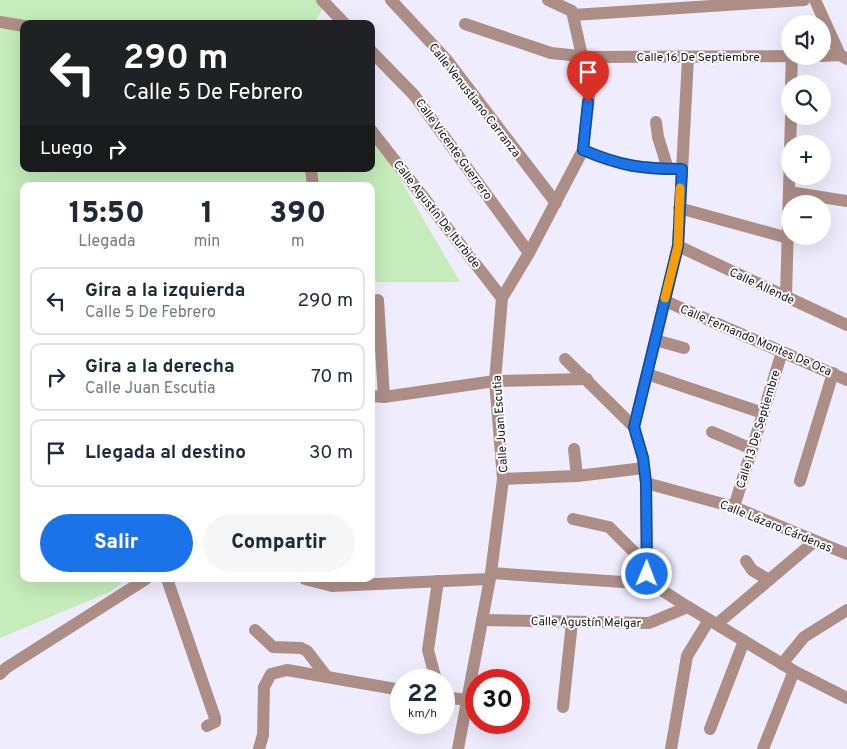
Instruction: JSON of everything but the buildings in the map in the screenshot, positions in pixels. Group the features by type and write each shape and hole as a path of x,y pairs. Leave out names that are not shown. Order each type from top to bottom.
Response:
{"street":[{"path":"322,0 341,20"},
{"name":"Calle Venustiano Carranza","path":"391,0 446,59 556,203"},
{"path":"548,0 568,8 573,15 804,0"},
{"path":"814,0 844,57"},
{"name":"Calle Juan Escutia","path":"473,669 490,576 503,479 495,381 502,298 529,253 583,150 590,87 586,56 573,15"},
{"path":"0,22 20,25"},
{"name":"Calle 16 De Septiembre","path":"465,24 551,53 586,56 688,58 781,57"},
{"name":"Calle Vicente Guerrero","path":"375,55 414,95 529,253"},
{"path":"831,56 844,57"},
{"path":"649,574 646,483 634,427 678,246 688,58"},
{"path":"656,122 658,137 668,169"},
{"path":"789,195 790,125"},
{"name":"Calle Agustín De Iturbide","path":"375,135 502,298"},
{"path":"583,150 617,164 634,168 682,169"},
{"path":"789,192 847,201"},
{"path":"679,208 781,236"},
{"path":"786,297 788,245"},
{"name":"Calle Allende","path":"678,246 847,325"},
{"path":"378,300 378,397 495,381 586,380"},
{"name":"Calle Fernando Montes De Oca","path":"665,301 847,380"},
{"path":"655,340 684,348"},
{"name":"Calle 13 De Septiembre","path":"734,507 782,352"},
{"path":"565,358 634,427"},
{"path":"800,481 833,373"},
{"path":"647,374 763,413"},
{"path":"712,432 752,449"},
{"path":"574,449 577,476"},
{"path":"503,479 577,476 644,468"},
{"name":"Calle Lázaro Cárdenas","path":"646,483 734,507 847,554"},
{"path":"573,519 609,527 649,574 688,607 794,671 847,698"},
{"path":"671,749 686,656 713,622 769,580 815,541"},
{"path":"746,561 752,570 769,580"},
{"path":"317,582 332,586 438,581 490,576 649,574"},
{"path":"433,669 428,650 438,581"},
{"path":"0,674 141,582"},
{"path":"168,582 215,718 216,722 207,726"},
{"name":"Calle Agustín Melgar","path":"482,620 649,623 688,607"},
{"path":"782,664 804,637 847,610"},
{"path":"563,707 572,622"},
{"path":"255,630 273,647 301,648 307,651 327,677"},
{"path":"710,729 744,641"},
{"path":"258,748 262,736 264,687 271,674 287,670 390,688"},
{"path":"763,749 794,671"},
{"name":"Calle Juan Escutia","path":"458,749 465,711"}],"green space":[{"path":"0,0 329,0 316,20 20,20 20,172 375,172 375,136 460,282 375,282 375,182 20,182 20,582 123,582 110,592 0,638"}],"slow traffic":[{"path":"665,298 678,246 680,188"}],"route":[{"path":"588,102 583,150 617,164 634,168 682,169 678,246 634,427 643,458 646,483 647,574"}]}
